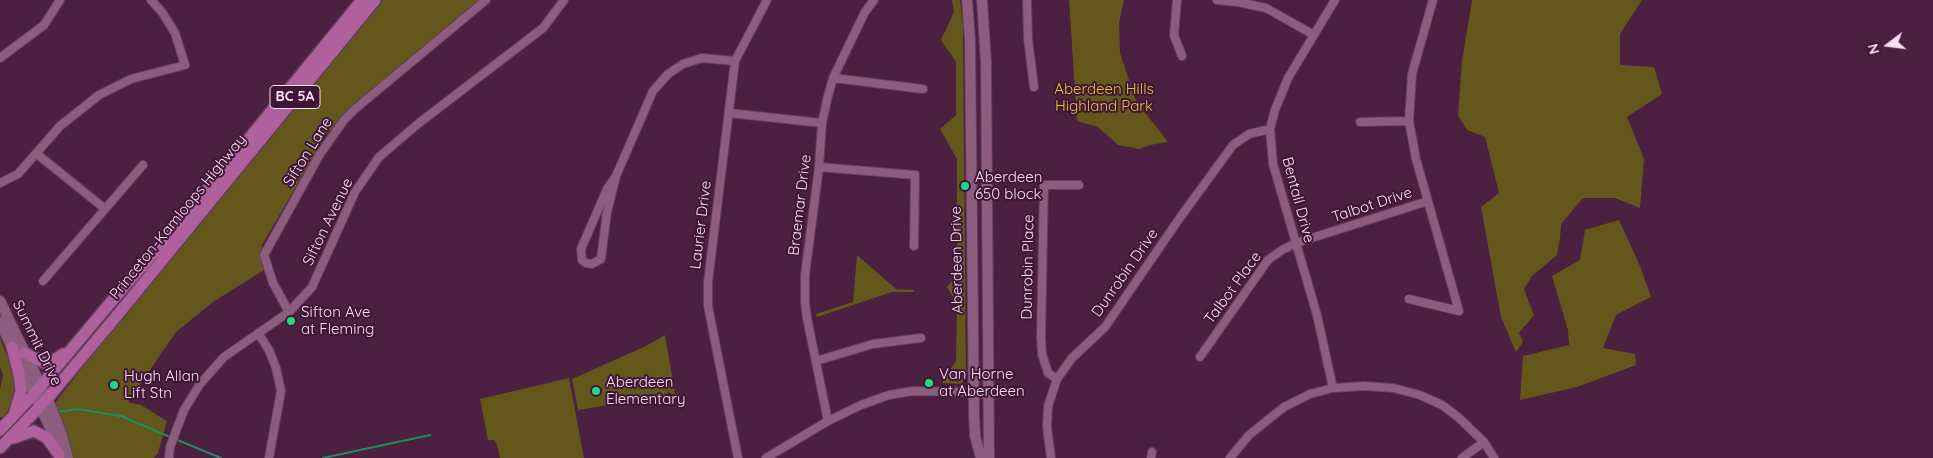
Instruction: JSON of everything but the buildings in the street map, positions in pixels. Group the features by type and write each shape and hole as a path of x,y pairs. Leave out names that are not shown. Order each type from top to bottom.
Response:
{"main road":[{"name":"Princeton-Kamloops Highway","path":"0,430 38,390 181,222 362,0"},
{"name":"Princeton-Kamloops Highway","path":"4,444 44,402 120,312 375,0"},
{"name":"Aberdeen Drive","path":"967,0 970,40 975,436 980,458"},
{"name":"Aberdeen Drive","path":"982,0 986,63 989,458"},
{"name":"Summit Drive","path":"0,301 25,353 38,390"},
{"name":"Summit Drive","path":"0,322 12,347 44,402 52,432 62,457"},
{"path":"25,353 44,363 57,358 77,344"},
{"path":"9,421 18,405 21,391 12,347"},
{"path":"4,444 34,431 47,438 62,457"}],"street":[{"path":"0,58 44,24 60,0"},
{"path":"0,183 18,174 60,126 99,95 131,79 185,65 175,33 162,12 151,0"},
{"name":"Sifton Lane","path":"289,312 273,283 264,255 320,154 344,120 355,109 486,0"},
{"name":"Sifton Avenue","path":"169,458 170,447 184,410 200,384 224,357 289,312 312,287 355,192 379,157 543,28 564,0"},
{"name":"Laurier Drive","path":"738,458 708,306 708,282 735,61 767,0"},
{"name":"Braemar Drive","path":"828,422 807,318 804,290 819,167 822,123 833,78 865,12 874,0"},
{"path":"1027,0 1028,39 1034,87"},
{"path":"1177,0 1174,35 1182,56"},
{"path":"1217,0 1238,1 1266,8 1314,36"},
{"name":"Bentall Drive","path":"1333,388 1317,315 1273,164 1270,129 1275,110 1288,78 1335,0"},
{"path":"1409,299 1459,311 1416,160 1409,120 1412,74 1433,0"},
{"path":"616,176 607,189 581,249 582,260 586,263 592,264 601,259 607,212 616,176 653,92 668,74 683,64 702,58 735,61"},
{"path":"833,78 923,89"},
{"path":"729,113 822,123"},
{"path":"1360,122 1409,120"},
{"name":"Dunrobin Drive","path":"1051,458 1047,427 1048,406 1057,379 1072,358 1105,327 1179,219 1233,145 1249,134 1270,129"},
{"path":"37,154 104,208"},
{"path":"43,281 143,165"},
{"path":"819,167 915,175 914,246"},
{"name":"Dunrobin Place","path":"1057,379 1048,373 1042,354 1040,337 1044,185 1078,185"},
{"name":"Talbot Drive","path":"1296,243 1428,201"},
{"name":"Talbot Place","path":"1200,357 1268,260 1296,243"},
{"path":"258,333 269,350 276,368 281,391 269,458"},
{"path":"816,361 873,344 921,338"},
{"path":"1230,458 1249,435 1284,407 1310,394 1333,388 1364,386 1393,388 1420,395 1450,411 1484,442 1494,458"},
{"path":"766,458 860,405 889,396 913,392 974,392 988,395"},
{"path":"1462,458 1484,442"}],"green space":[{"path":"383,0 481,0 327,133 262,245 261,262 264,270 213,302 176,332 128,402 141,405 167,421 158,453 154,458 66,458 55,403 142,289"},
{"path":"952,0 960,0 963,25 966,378 961,384 942,383 956,361 957,304 947,287 957,275 957,159 940,129 956,115 956,62 941,40 954,12"},
{"name":"Aberdeen Hills Highland Park","path":"1069,0 1124,0 1119,23 1120,53 1136,101 1168,142 1139,149 1118,145 1098,127 1077,121"},
{"path":"1472,0 1642,0 1620,34 1620,65 1654,67 1662,94 1627,117 1644,159 1640,208 1615,198 1583,198 1561,224 1557,255 1532,276 1524,289 1534,315 1519,333 1523,342 1516,352 1501,317 1481,207 1499,193 1485,137 1467,130 1458,115 1462,61"},
{"path":"1619,220 1640,266 1651,297 1616,315 1603,348 1635,354 1636,365 1577,387 1520,400 1523,356 1569,345 1568,330 1552,276 1580,260 1585,230"},
{"path":"857,255 896,289 914,290 914,292 892,292 817,317 816,314 853,302"},
{"path":"665,335 676,399 673,400 673,395 669,392 663,396 578,410 572,379 646,346"},
{"path":"0,338 17,381 13,400 4,418 0,417 0,390 3,375 0,367"},
{"path":"569,378 584,458 500,458 494,440 488,440 480,399"}],"waterway":[{"path":"57,412 77,409 121,416 170,437"},
{"path":"323,458 430,435"},
{"path":"175,439 221,458"}],"place":[{"name":"Aberdeen 650 block","path":"965,186"},
{"name":"Sifton Ave at Fleming","path":"291,321"},
{"name":"Van Horne at Aberdeen","path":"929,383"},
{"name":"Hugh Allan Lift Stn","path":"114,385"},
{"name":"Aberdeen Elementary","path":"596,391"}]}
